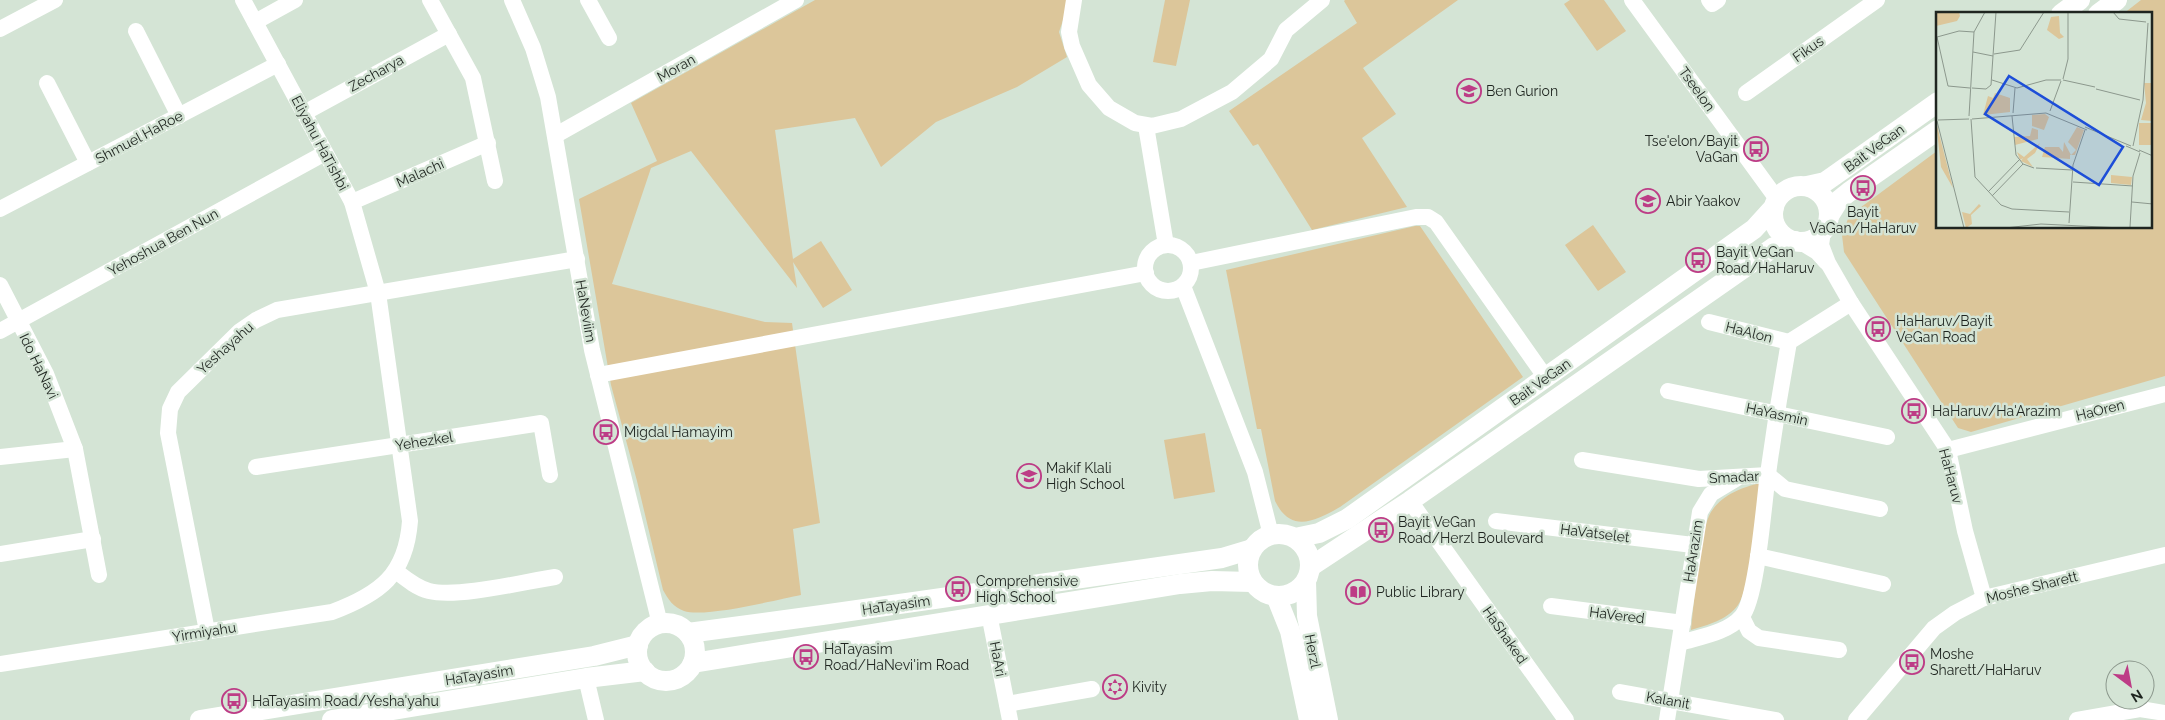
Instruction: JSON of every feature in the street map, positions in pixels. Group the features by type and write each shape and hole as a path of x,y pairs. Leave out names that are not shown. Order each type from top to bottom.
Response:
{"main road":[{"path":"2064,12 2080,0"},
{"path":"2101,12 2117,0"},
{"name":"Bait VeGan","path":"1808,186 1825,182 1836,175 1936,103"},
{"name":"Bait VeGan","path":"1826,223 1839,200 1848,192 1936,131"},
{"path":"1795,186 1808,186 1819,192 1825,199 1826,223 1812,239 1797,241 1787,238 1777,228 1773,216 1779,199 1795,186"},
{"name":"Bait VeGan","path":"1295,538 1319,533 1348,519 1754,229 1779,199"},
{"name":"Bait VeGan","path":"1308,574 1774,247 1797,241"},
{"path":"1286,534 1295,538 1308,553 1308,574 1299,588 1291,594 1276,596 1263,592 1252,582 1248,572 1247,563 1252,549 1258,542 1271,535 1286,534"},
{"name":"HaTayasim","path":"688,633 1222,558 1252,549"},
{"name":"Herzl","path":"1308,574 1307,616 1328,720"},
{"name":"HaTayasim","path":"693,662 1180,584 1212,581 1252,582"},
{"name":"Herzl","path":"1276,596 1290,631 1309,720"},
{"path":"660,624 673,624 688,633 695,649 693,662 686,674 673,680 655,679 644,671 638,659 638,645 647,630 660,624"},
{"name":"HaTayasim","path":"200,720 594,656 638,645"},
{"name":"HaTayasim","path":"332,720 586,678 644,671"}],"street":[{"path":"0,29 55,0"},
{"name":"Eliyahu HaTishbi","path":"243,0 352,202 378,294"},
{"path":"255,22 295,0"},
{"path":"430,0 473,78 495,181"},
{"name":"HaNeviim","path":"512,0 529,38 543,77 556,135 598,375 660,624"},
{"path":"588,0 609,38"},
{"name":"Moran","path":"556,135 796,0"},
{"path":"1074,0 1069,32 1075,54 1089,85 1109,108 1124,118 1146,126 1181,119 1232,92 1272,59 1286,30 1322,0"},
{"name":"Tseelon","path":"1632,0 1762,178 1770,184 1779,199"},
{"path":"1710,0 1712,4 1718,0"},
{"name":"Fikus","path":"1746,93 1872,2"},
{"path":"136,30 179,116"},
{"name":"Zecharya","path":"304,113 449,34"},
{"name":"Shmuel HaRoe","path":"0,209 278,64"},
{"path":"47,83 88,163"},
{"path":"1146,126 1166,245"},
{"name":"Malachi","path":"352,202 488,143"},
{"name":"Yehoshua Ben Nun","path":"0,331 325,153"},
{"path":"1191,262 1416,217 1430,217 1436,222 1546,378"},
{"name":"HaHaruv","path":"1826,223 1821,245 1828,264 1851,304 1948,450 1965,531 1984,598"},
{"name":"HaHaruv","path":"1797,241 1817,252 1828,264"},
{"path":"1166,245 1180,248 1186,253 1191,262 1191,274 1183,286 1176,290 1161,290 1154,286 1146,273 1148,258 1152,251 1166,245"},
{"name":"Yeshayahu","path":"207,632 168,432 170,409 178,392 240,331 256,320 277,310 577,259"},
{"path":"598,375 1146,273"},
{"name":"Ido HaNavi","path":"0,285 46,374 75,449 94,539 99,575"},
{"path":"1183,286 1255,472 1271,535"},
{"name":"Yirmiyahu","path":"0,664 332,612 354,604 377,590 396,572 408,543 410,521 378,294"},
{"path":"1680,643 1728,627 1742,617 1747,607 1758,556 1776,414 1788,342 1851,304"},
{"name":"HaAlon","path":"1709,322 1788,342"},
{"name":"HaYasmin","path":"1668,392 1886,437"},
{"name":"HaOren","path":"1948,450 2165,394"},
{"name":"Yehezkel","path":"256,467 541,423 550,475"},
{"path":"0,457 75,449"},
{"name":"Smadar","path":"1582,460 1699,479 1768,475 1785,489 1880,509"},
{"name":"HaArazim","path":"1667,720 1700,512 1711,494 1733,480 1768,475"},
{"name":"HaShaked","path":"1410,501 1566,720"},
{"name":"HaVatselet","path":"1496,521 1694,545"},
{"path":"0,554 94,539"},
{"name":"Moshe Sharett","path":"1856,720 1934,628 1955,613 1984,598 2165,554"},
{"path":"1758,556 1883,584"},
{"path":"396,572 413,584 429,591 450,593 555,577"},
{"name":"HaVered","path":"1551,606 1683,623"},
{"name":"HaAri","path":"989,614 1010,720"},
{"path":"1742,617 1749,631 1758,638 1838,650"},
{"path":"586,678 596,720"},
{"path":"1006,704 1092,689"},
{"name":"Kalanit","path":"1620,692 1776,720"},
{"path":"2077,720 2114,712 2140,709 2165,713"}],"shaded area":[{"path":"815,0 1070,0 1059,32 1067,57 1017,87 936,122 881,167 855,118 775,130 793,259 821,241 852,290 823,308 793,262 797,288 691,151 651,168 612,284 765,322 792,323 820,523 793,529 801,595 723,610 694,613 684,611 669,600 663,590 637,481 611,385 579,199 657,161 631,103"},
{"path":"1165,0 1190,0 1176,66 1153,62"},
{"path":"1345,0 1458,0 1363,68 1396,114 1362,138 1407,207 1312,230 1258,144 1253,146 1229,111 1357,23"},
{"path":"1570,0 1604,0 1626,31 1597,51 1564,4"},
{"path":"2141,0 2165,0 2165,376 1971,432 1958,428 1844,252 1842,235 1849,216 1936,152 1936,229 2152,229 2152,12 2126,12"},
{"path":"1593,225 1626,272 1598,291 1565,245"},
{"path":"1420,226 1523,377 1340,507 1322,517 1304,522 1288,518 1275,501 1261,429 1257,429 1226,270"},
{"path":"1205,433 1215,492 1174,499 1164,440"},
{"path":"1760,483 1746,583 1738,605 1728,615 1717,621 1691,630 1700,551 1711,512 1727,496"}],"place":[{"name":"Ben Gurion","path":"1469,91"},
{"name":"Tse'elon/Bayit VaGan","path":"1756,149"},
{"name":"Bayit VaGan/HaHaruv","path":"1863,188"},
{"name":"Abir Yaakov","path":"1648,201"},
{"name":"Bayit VeGan Road/HaHaruv","path":"1698,260"},
{"name":"HaHaruv/Bayit VeGan Road","path":"1878,329"},
{"name":"HaHaruv/Ha'Arazim","path":"1914,411"},
{"name":"Migdal Hamayim","path":"606,432"},
{"name":"Makif Klali High School","path":"1029,476"},
{"name":"Bayit VeGan Road/Herzl Boulevard","path":"1381,530"},
{"name":"Comprehensive High School","path":"958,589"},
{"name":"Public Library","path":"1358,592"},
{"name":"HaTayasim Road/HaNevi'im Road","path":"806,657"},
{"name":"Moshe Sharett/HaHaruv","path":"1912,662"},
{"name":"Kivity","path":"1115,687"},
{"name":"HaTayasim Road/Yesha'yahu","path":"234,701"}]}
